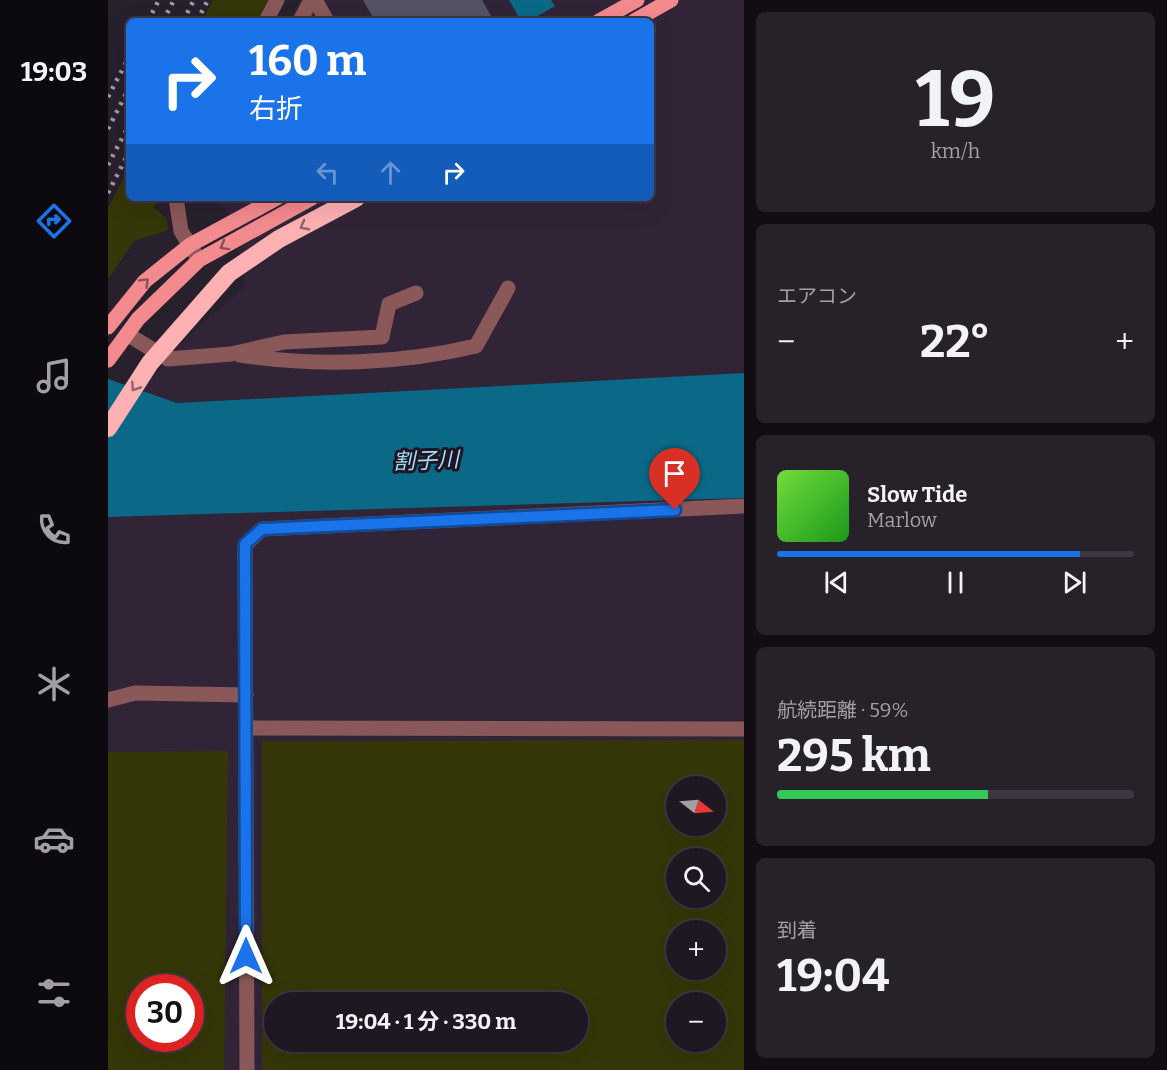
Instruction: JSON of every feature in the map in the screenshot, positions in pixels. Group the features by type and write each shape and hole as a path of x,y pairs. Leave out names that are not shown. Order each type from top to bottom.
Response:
{"highway":[{"path":"108,428 150,363 229,273 279,239 350,201"}],"main road":[{"path":"604,18 637,0"},
{"path":"639,18 671,0"},
{"path":"108,327 145,280 190,245 271,201"},
{"path":"108,360 138,319 199,260 307,201"}],"street":[{"path":"268,18 277,0"},
{"path":"302,18 311,0"},
{"path":"315,0 325,18"},
{"path":"176,201 181,231 199,260"},
{"path":"231,354 279,361 348,361 443,354 477,346 508,288"},
{"path":"127,334 168,359 231,354 284,342 382,337 389,304 416,293"},
{"path":"247,1070 245,544 262,529 744,507"},
{"path":"108,700 135,693 246,695"},
{"path":"246,728 744,729"}],"shaded area":[{"path":"213,0 268,0 259,18 204,18"},
{"path":"300,0 744,0 744,373 177,403 141,390 189,335 245,287 233,221 224,206 211,201 654,201 654,18 291,18"},
{"path":"126,173 126,201 158,201 154,207 166,218 168,230 134,241 108,279 108,209"},
{"path":"744,498 744,1070 108,1070 108,517"},
{"path":"744,740 744,1070 262,1070 262,741"},
{"path":"228,751 224,1070 108,1070 108,752"}],"water":[{"path":"509,0 551,0 555,6 534,18 519,18"},
{"name":"割子川","path":"744,373 744,498 108,517 108,379 177,403"}],"building":[{"path":"363,0 482,0 492,18 373,18"}],"railway":[{"path":"150,18 159,0"},
{"path":"165,18 174,0"},
{"path":"185,18 194,0"},
{"path":"199,18 208,0"},
{"path":"108,97 126,63"},
{"path":"108,129 126,94"},
{"path":"108,165 126,131"},
{"path":"108,193 126,158"}],"route":[{"path":"246,956 245,544 262,529 675,510"}]}
